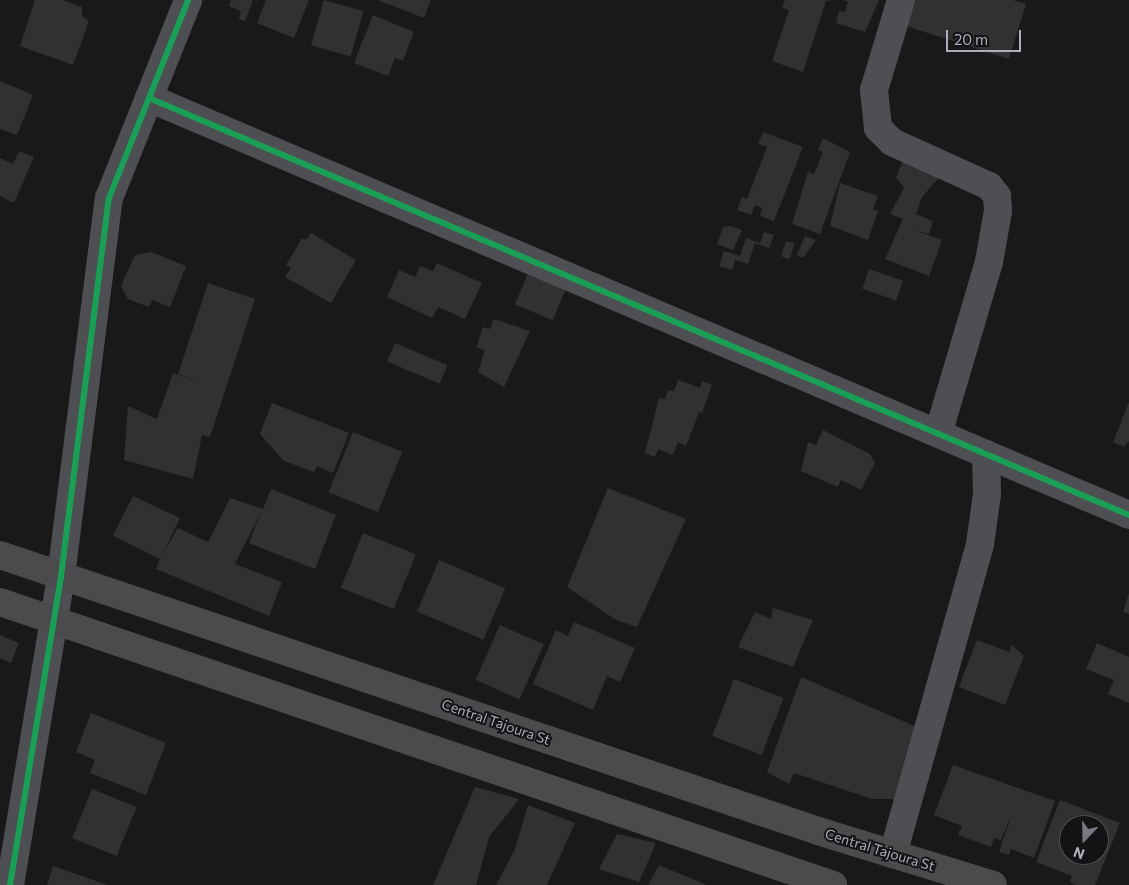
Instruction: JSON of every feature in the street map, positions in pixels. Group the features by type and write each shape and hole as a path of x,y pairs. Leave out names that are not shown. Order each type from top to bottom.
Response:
{"main road":[{"name":"Central Tajoura St","path":"0,555 893,854 993,885"},
{"path":"0,602 54,622 833,885"}],"street":[{"path":"10,885 61,576 100,246 109,198 188,0"},
{"path":"901,0 874,90 878,128 892,142 989,186 998,211 989,262 938,431"},
{"path":"149,98 938,431 986,454 1129,515"},
{"path":"893,854 978,552 987,494 986,454"}],"building":[{"path":"35,0 63,0 82,7 82,16 89,21 73,65 20,46"},
{"path":"231,0 253,0 245,21 239,19 241,11 229,6"},
{"path":"266,0 309,0 294,38 257,23"},
{"path":"324,0 363,11 350,56 311,45"},
{"path":"378,0 431,0 424,18"},
{"path":"785,0 833,0 826,1 803,72 772,61 789,10 782,8"},
{"path":"843,0 879,0 865,32 836,23 839,11 845,12 848,2"},
{"path":"914,0 1013,0 1026,4 1009,59 906,26"},
{"path":"373,15 414,32 403,61 395,58 388,76 354,63"},
{"path":"0,81 33,95 17,135 0,129"},
{"path":"763,132 803,147 774,221 760,216 762,208 755,205 751,215 737,210 742,197 747,199 767,147 758,144"},
{"path":"823,138 850,152 820,234 792,224 808,172 814,174 823,152 818,150"},
{"path":"19,151 34,157 14,203 0,196 0,158 13,164"},
{"path":"904,157 942,174 922,197 916,214 933,221 929,234 914,230 942,240 929,276 885,259 903,219 890,214 904,188 896,177"},
{"path":"840,183 878,196 873,209 878,211 868,240 830,226"},
{"path":"731,226 742,230 733,250 717,244 723,227"},
{"path":"764,232 774,235 769,248 755,243 748,264 735,260 732,270 719,266 724,251 740,256 746,238 760,243"},
{"path":"311,233 356,260 331,303 285,277 291,268 286,265 302,238 306,240"},
{"path":"805,236 816,240 803,258 797,255"},
{"path":"786,241 795,244 790,259 781,256"},
{"path":"151,252 186,266 170,307 152,300 149,307 128,299 121,286 135,255"},
{"path":"437,263 482,283 465,319 438,307 432,318 387,297 399,270 415,277 420,266 433,271"},
{"path":"869,269 903,281 896,301 862,289"},
{"path":"529,271 567,287 553,320 515,304"},
{"path":"208,283 255,299 210,437 202,435 193,479 124,460 128,406 157,419 173,373 205,384 178,374"},
{"path":"494,319 530,331 504,387 478,372 485,350 476,347 483,327 490,329"},
{"path":"395,343 447,365 440,384 387,361"},
{"path":"678,380 700,388 702,381 712,385 702,413 699,412 686,446 678,442 673,455 658,449 655,457 645,453 659,398 665,399 668,390 674,391"},
{"path":"1129,402 1129,441 1124,447 1113,442"},
{"path":"272,403 349,433 333,473 317,466 314,472 284,461 260,434"},
{"path":"823,430 870,454 875,463 861,490 841,480 838,487 801,471 808,442 816,445"},
{"path":"353,432 402,452 378,512 329,492"},
{"path":"608,488 686,519 637,627 616,620 567,587"},
{"path":"271,489 336,515 315,569 249,543 261,512 235,564 282,582 269,616 156,569 160,559 113,536 133,496 180,518 162,555 178,528 208,542 230,498 263,509"},
{"path":"363,533 416,554 394,609 341,588"},
{"path":"439,560 505,588 483,640 417,612"},
{"path":"1129,593 1129,614 1123,612"},
{"path":"773,608 813,620 793,667 738,647 755,612 771,619"},
{"path":"574,622 635,648 620,682 607,676 593,710 533,684 556,630 568,636"},
{"path":"500,625 544,645 519,699 476,680"},
{"path":"0,635 19,643 11,663 0,658"},
{"path":"977,640 1009,652 1012,645 1024,656 1005,705 959,687"},
{"path":"1097,643 1129,657 1129,703 1108,694 1114,680 1086,669"},
{"path":"801,677 919,728 898,799 872,799 794,773 789,784 767,772"},
{"path":"734,679 783,698 762,755 712,736"},
{"path":"91,713 166,743 146,795 90,773 95,760 76,752"},
{"path":"953,765 1055,801 1034,858 1011,849 1009,855 999,852 1012,814 1001,840 994,838 991,847 958,835 962,826 934,815"},
{"path":"475,787 519,799 489,837 476,885 433,885"},
{"path":"92,789 137,807 117,856 72,838"},
{"path":"1060,800 1099,815 1059,815 1059,865 1103,865 1095,885 1076,885 1070,882 1072,876 1036,862"},
{"path":"528,805 575,823 547,885 496,885 515,849"},
{"path":"1109,819 1120,823 1109,850"},
{"path":"617,834 656,843 639,882 599,869"},
{"path":"659,865 707,885 648,885"},
{"path":"53,866 108,885 47,885"}],"cycle path":[{"path":"10,885 61,576 109,198 188,0"},
{"path":"149,98 1129,515"}]}
